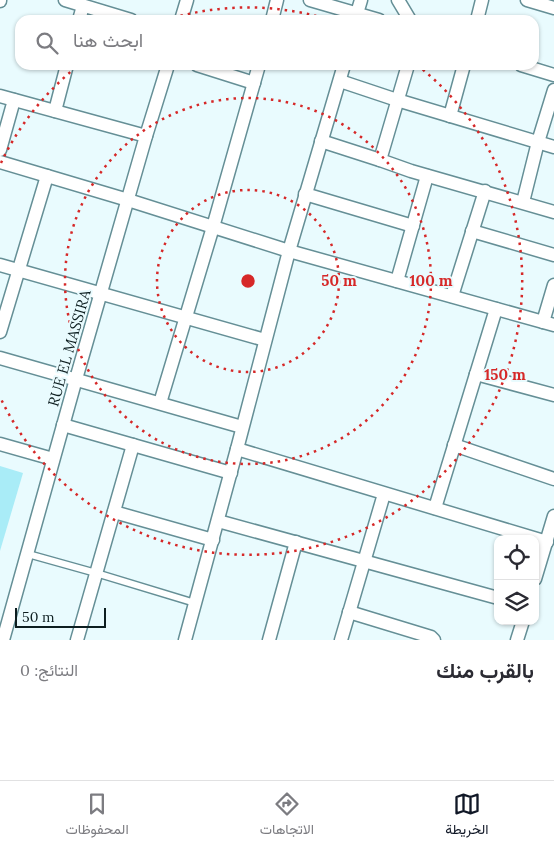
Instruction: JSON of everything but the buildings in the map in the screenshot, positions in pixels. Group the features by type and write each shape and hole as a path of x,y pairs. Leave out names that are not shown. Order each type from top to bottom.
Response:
{"street":[{"path":"65,0 113,15"},
{"path":"183,15 187,0"},
{"path":"273,15 277,0"},
{"path":"310,0 351,15"},
{"path":"357,15 362,0"},
{"path":"398,0 407,15"},
{"path":"478,15 482,0"},
{"path":"527,0 554,8"},
{"path":"80,15 83,6"},
{"path":"55,112 66,70"},
{"name":"RUE EL MASSIRA","path":"3,640 76,379 166,70"},
{"path":"213,70 254,83"},
{"path":"160,403 258,70"},
{"path":"185,640 289,251 343,70"},
{"path":"380,160 406,70"},
{"path":"450,116 463,70"},
{"path":"538,70 554,75"},
{"path":"340,81 554,147"},
{"path":"523,202 538,142 554,90"},
{"path":"0,96 146,136"},
{"path":"0,150 14,100"},
{"path":"321,141 427,176 554,212"},
{"path":"0,162 289,251 548,323 554,285"},
{"path":"0,332 47,176"},
{"path":"397,281 427,176"},
{"path":"452,296 485,192"},
{"path":"305,194 413,226"},
{"path":"472,231 554,255"},
{"path":"0,265 265,340"},
{"path":"435,508 496,309"},
{"path":"0,358 242,427"},
{"path":"476,374 554,395"},
{"path":"63,425 231,473"},
{"path":"0,444 53,460"},
{"path":"77,640 133,445"},
{"path":"454,445 554,479"},
{"path":"237,449 547,542"},
{"path":"341,640 384,494"},
{"path":"114,512 212,540"},
{"path":"539,567 554,516"},
{"path":"218,521 494,597"},
{"path":"269,640 296,542"},
{"path":"349,612 431,637 434,640"},
{"path":"517,640 522,625"}],"lane":[{"path":"28,554 195,603"}],"shaded area":[{"path":"0,466 23,473 0,551"}]}
